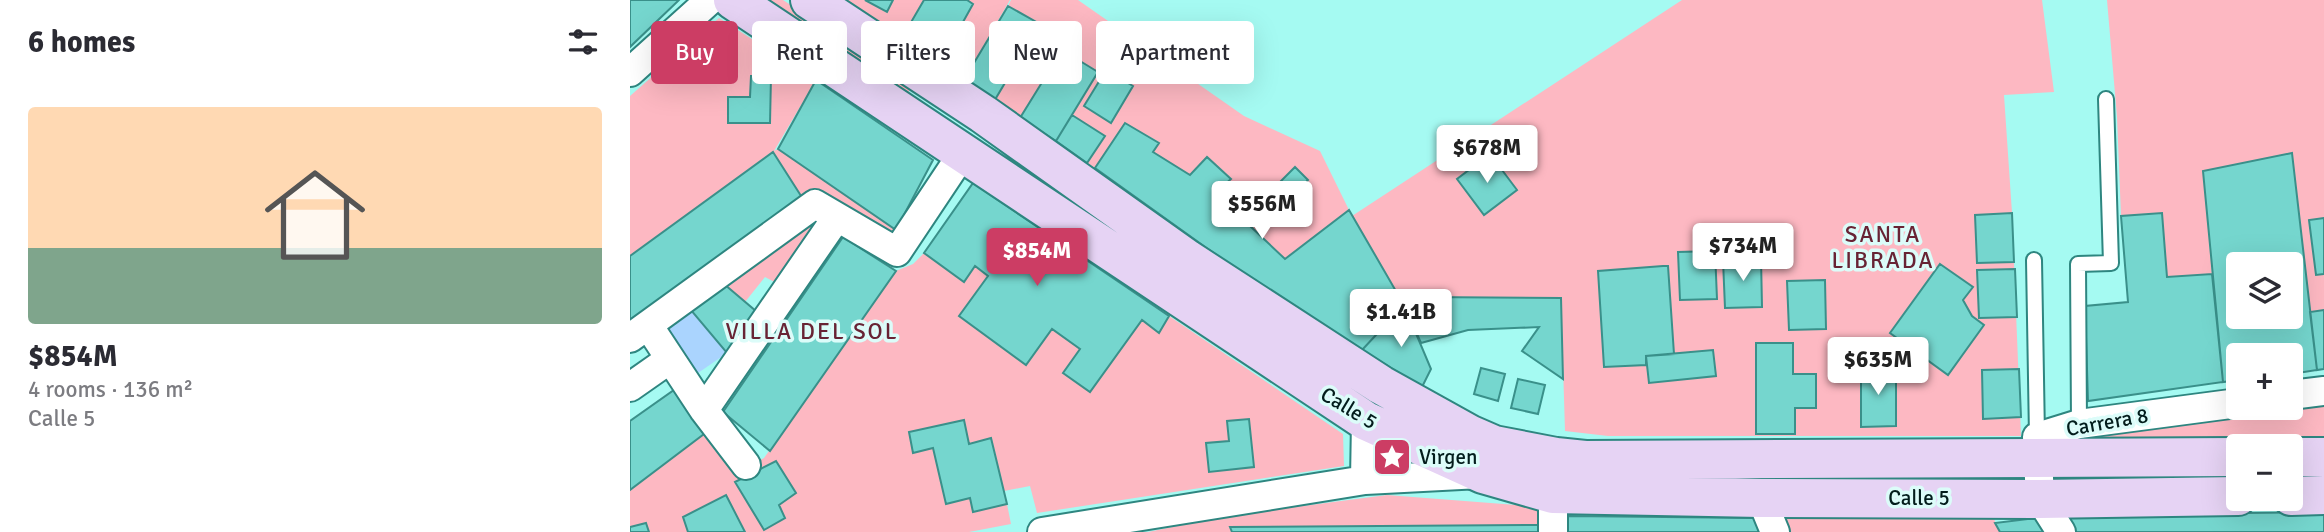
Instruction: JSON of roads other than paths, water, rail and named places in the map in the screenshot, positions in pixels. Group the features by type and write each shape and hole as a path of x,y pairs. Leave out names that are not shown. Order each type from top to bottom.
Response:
{"main road":[{"name":"Calle 5","path":"733,0 1366,421 1489,460 1553,494 1768,515 2040,499 2226,496"},
{"name":"Calle 5","path":"810,0 983,114 1222,281 1381,385 1471,435 1489,460"},
{"name":"Calle 5","path":"1489,460 2038,448 2226,456"},
{"path":"2303,457 2324,457"},
{"path":"2303,496 2324,495"}],"street":[{"path":"630,72 710,0"},
{"path":"746,465 670,359 639,331 815,204 897,252 963,153"},
{"path":"704,410 838,217"},
{"path":"630,387 670,359"},
{"path":"2303,394 2324,391"},
{"name":"Carrera 8","path":"2038,448 2079,424 2226,404"},
{"path":"1365,480 1366,421"},
{"path":"2038,448 2040,499 2061,532"},
{"path":"1042,532 1489,460"},
{"path":"1553,494 1553,532"}],"lane":[{"path":"2079,424 2078,264 2111,263 2106,99"},
{"path":"2034,260 2038,448"}],"water":[{"path":"690,309 727,353 698,373 664,327"}],"place":[{"name":"Virgen","path":"1392,457"}],"district":[{"name":"SANTA LIBRADA","path":"1883,247"},
{"name":"VILLA DEL SOL","path":"812,331"}]}
